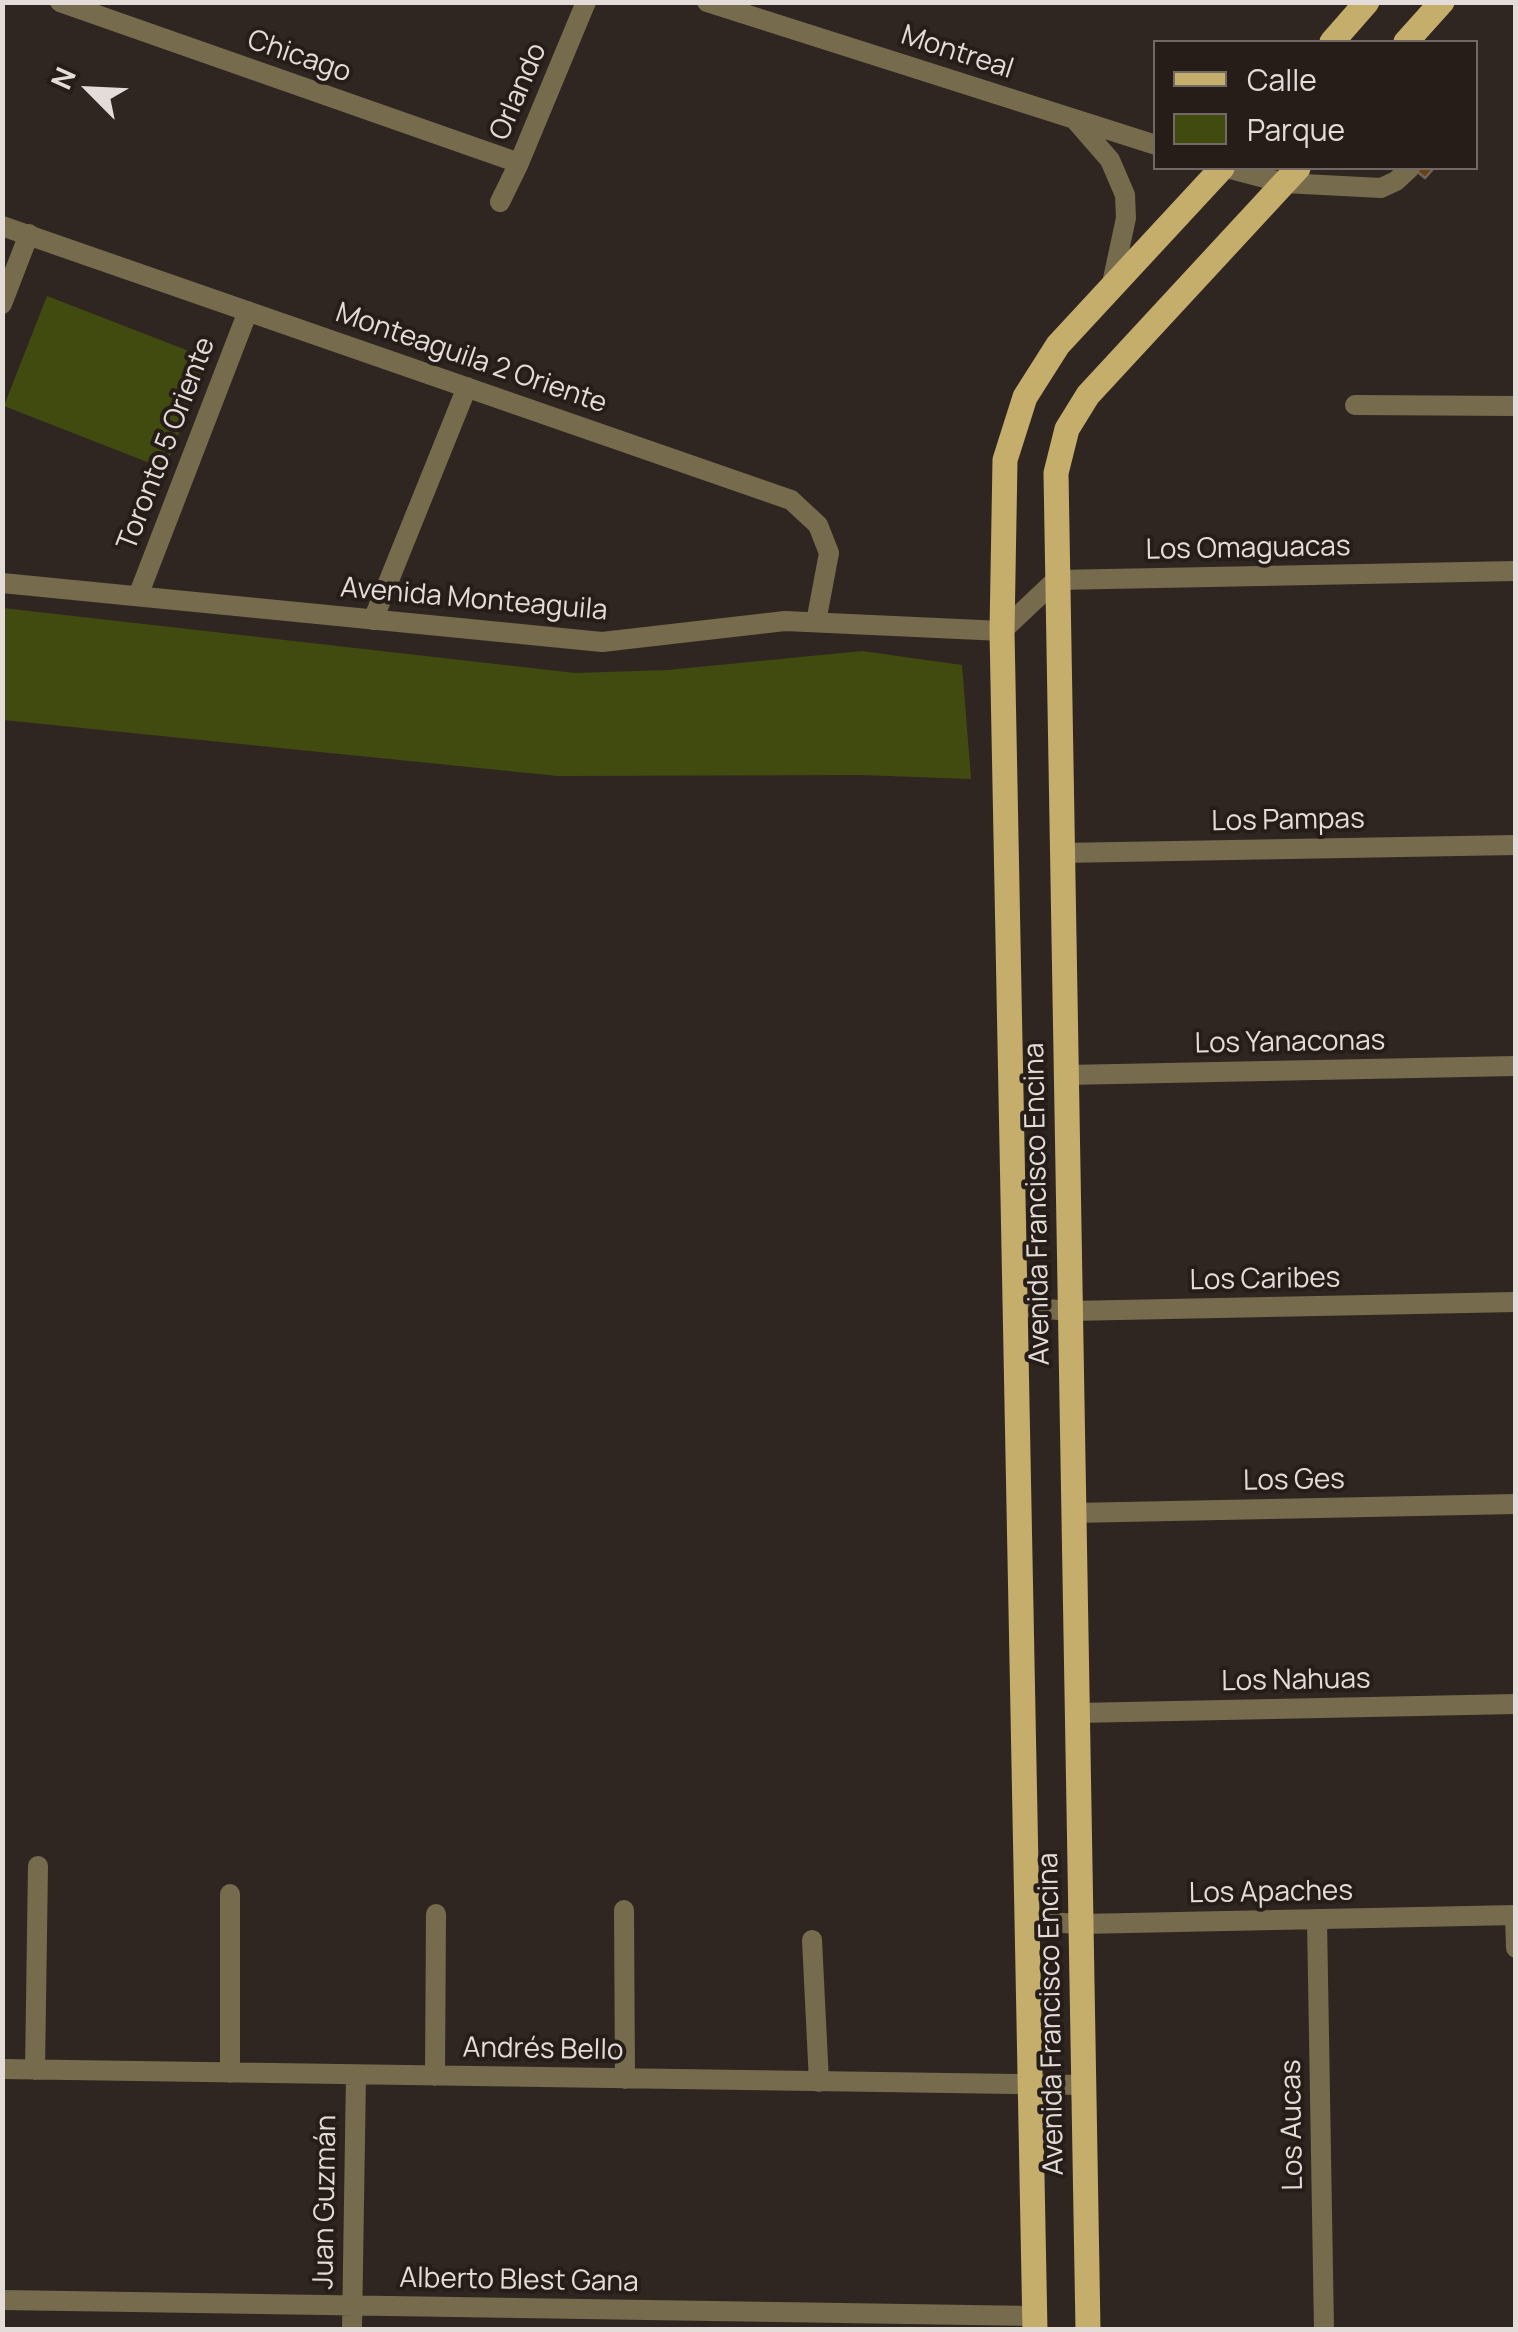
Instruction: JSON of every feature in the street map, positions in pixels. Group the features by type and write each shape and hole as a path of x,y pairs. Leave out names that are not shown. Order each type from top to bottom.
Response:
{"main road":[{"path":"1334,40 1367,2"},
{"path":"1408,40 1442,2"},
{"name":"Avenida Francisco Encina","path":"1035,2323 1002,631 1005,460 1014,425 1040,370 1111,288 1223,170"},
{"name":"Avenida Francisco Encina","path":"1088,2330 1056,473 1060,450 1088,395 1291,175"}],"street":[{"name":"Chicago","path":"60,2 519,163"},
{"name":"Orlando","path":"500,202 586,2"},
{"name":"Montreal","path":"707,2 741,7 1153,144"},
{"path":"1075,119 1110,160 1125,195 1126,218 1111,288"},
{"path":"1244,170 1380,188 1408,170"},
{"name":"Monteaguila 2 Oriente","path":"2,226 791,500 818,526 829,553 816,622"},
{"path":"2,304 29,234"},
{"name":"Toronto 5 Oriente","path":"138,596 248,311"},
{"path":"373,620 467,387"},
{"path":"1355,405 1516,406"},
{"name":"Los Omaguacas","path":"1056,580 1516,571"},
{"path":"1002,631 1056,580"},
{"name":"Avenida Monteaguila","path":"2,583 602,642 786,621 1002,631"},
{"name":"Los Pampas","path":"1062,853 1516,844"},
{"name":"Los Yanaconas","path":"1066,1075 1516,1066"},
{"name":"Los Caribes","path":"1015,1306 1070,1311 1516,1302"},
{"name":"Los Ges","path":"1074,1513 1516,1504"},
{"name":"Los Nahuas","path":"1077,1712 1516,1704"},
{"path":"35,2070 38,1866"},
{"path":"230,1894 230,2073"},
{"path":"624,1910 624,2079"},
{"path":"436,1914 436,2076"},
{"path":"1515,1916 1516,1948"},
{"name":"Los Apaches","path":"1027,1921 1081,1924 1515,1916"},
{"name":"Los Aucas","path":"1317,1919 1324,2330"},
{"path":"812,1940 819,2082"},
{"name":"Andrés Bello","path":"2,2069 1083,2086"},
{"name":"Juan Guzmán","path":"352,2330 356,2075"},
{"name":"Alberto Blest Gana","path":"2,2300 352,2305 756,2321 1035,2323"}],"green space":[{"path":"47,296 207,358 165,469 4,406"},
{"path":"3,608 575,673 668,670 862,651 962,665 971,779 861,775 558,776 3,720"}],"building":[{"path":"1415,170 1432,170 1425,178"}]}
